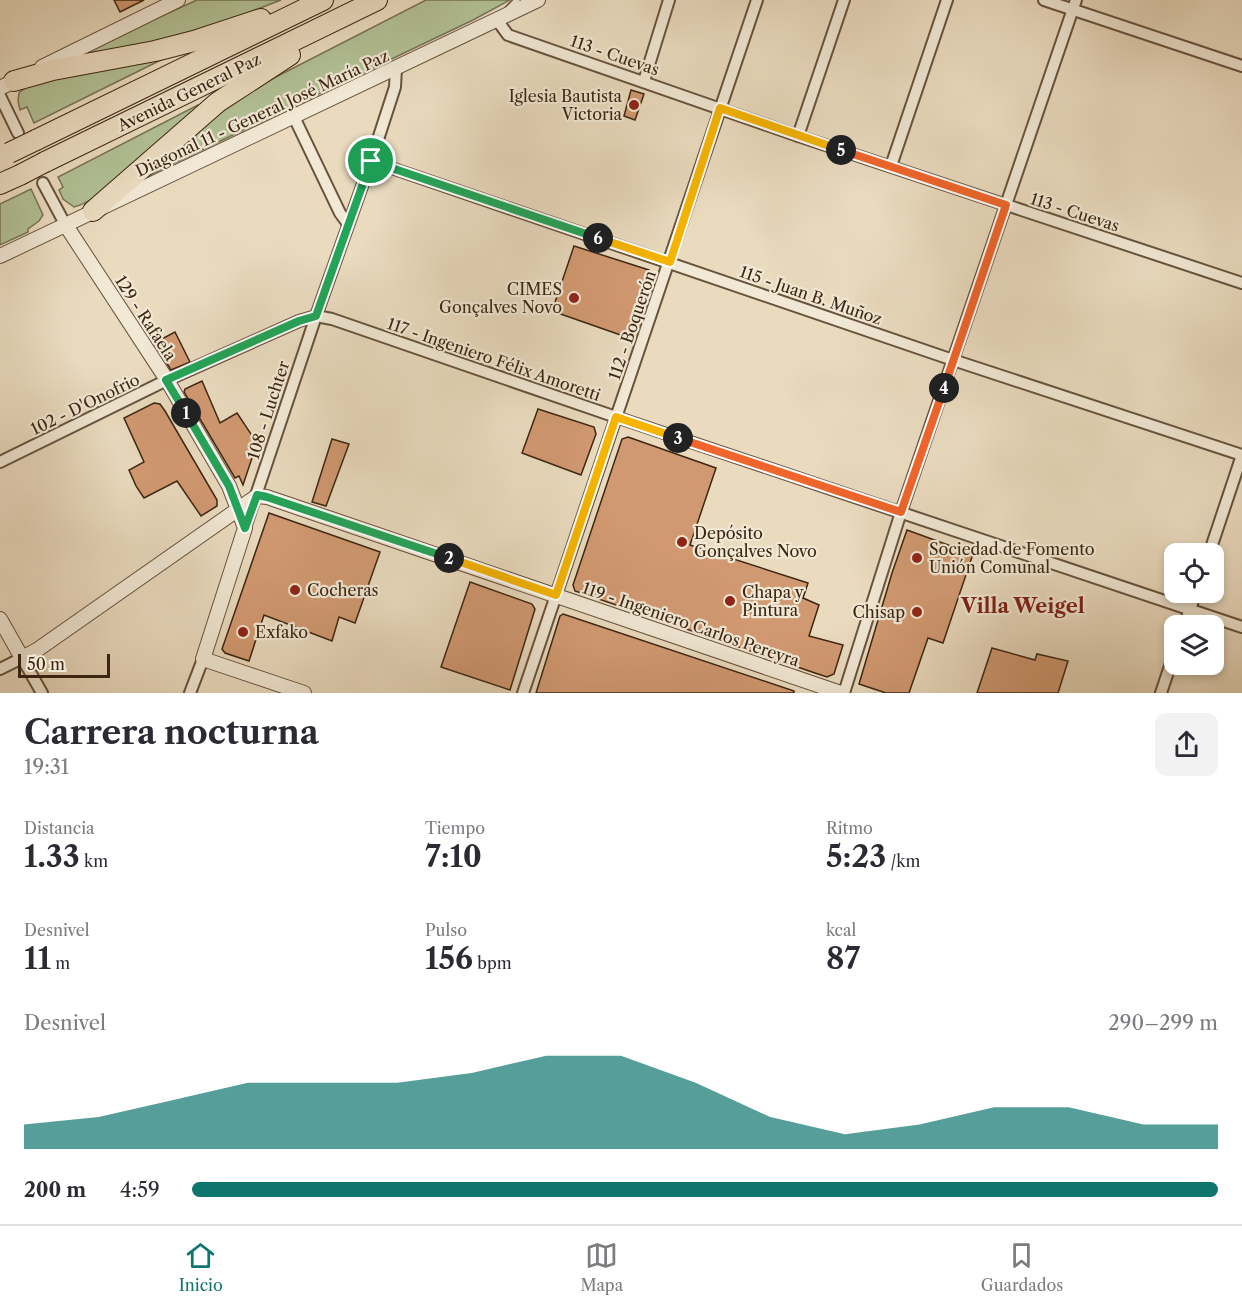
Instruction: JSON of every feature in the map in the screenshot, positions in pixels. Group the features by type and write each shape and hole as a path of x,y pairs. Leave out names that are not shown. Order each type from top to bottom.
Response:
{"highway":[{"path":"7,84 53,70 155,51 194,41 238,28 311,0"},
{"name":"Avenida General Paz","path":"5,155 323,0"},
{"name":"Avenida General Paz","path":"0,184 377,0"},
{"path":"93,211 218,102 357,11"}],"street":[{"path":"7,84 154,9 178,0"},
{"name":"Diagonal 11 - General José María Paz","path":"0,256 538,0"},
{"path":"644,81 669,0"},
{"name":"112 - Boquerón","path":"524,693 757,0"},
{"path":"798,136 844,0"},
{"path":"891,166 947,0"},
{"path":"1044,0 1074,5 1242,66"},
{"path":"843,693 901,512 1074,5"},
{"name":"113 - Cuevas","path":"497,20 508,35 798,136 1242,283"},
{"name":"108 - Luchter","path":"190,693 316,316 371,161 395,87 396,68"},
{"path":"0,96 18,133"},
{"path":"294,117 340,213 348,224"},
{"name":"115 - Juan B. Muñoz","path":"371,161 953,360 1242,455"},
{"path":"43,183 65,224"},
{"name":"129 - Rafaela","path":"65,224 166,380 229,486 245,528"},
{"name":"102 - D'Onofrio","path":"0,462 166,380 299,321 316,316"},
{"name":"117 - Ingeniero Félix Amoretti","path":"316,316 332,319 1242,627"},
{"path":"1213,543 1242,455"},
{"path":"0,669 37,650 257,495"},
{"name":"119 - Ingeniero Carlos Pereyra","path":"257,495 843,693"},
{"path":"1188,615 1192,603"},
{"path":"0,619 42,693"},
{"path":"203,659 304,693"},
{"path":"1161,693 1167,675"}],"lane":[{"path":"497,20 517,0"}],"green space":[{"path":"197,0 281,0 185,37 73,56"},
{"path":"426,0 510,0 473,20 139,180 214,113 272,79"},
{"path":"179,51 34,123 27,107 20,110 19,93 30,84"},
{"path":"198,105 200,108 121,179 104,191 74,207 63,199 59,190 63,187 58,177"},
{"path":"31,189 43,215 28,229 28,232 0,245 0,204"}],"building":[{"path":"114,0 144,0 120,12"},
{"name":"Iglesia Bautista Victoria","path":"631,90 644,94 635,120 624,116"},
{"name":"CIMES Gonçalves Novo","path":"574,246 649,270 635,322 639,323 632,339 552,311"},
{"path":"175,332 190,362 171,370 154,343"},
{"path":"202,381 220,423 237,413 257,443 243,485 239,476 235,478 184,392 185,389"},
{"path":"154,403 160,404 165,411 217,500 217,506 201,516 177,481 144,498 129,470 144,462 124,418"},
{"path":"538,409 594,427 596,434 581,475 522,453"},
{"path":"628,437 716,468 690,545 808,583 803,598 819,605 809,636 843,645 834,674 827,677 575,591 573,585 622,439"},
{"path":"332,439 349,444 326,506 312,502"},
{"path":"269,513 380,552 355,623 339,617 332,641 264,615 249,661 225,653 222,649"},
{"name":"Chisap","path":"907,530 973,554 943,643 928,638 909,693 886,693 859,684"},
{"path":"470,582 532,604 535,609 510,690 441,667"},
{"path":"563,614 794,691 794,693 536,693 560,616"},
{"path":"992,648 1035,660 1037,654 1068,661 1058,693 977,693"}],"place":[{"name":"Iglesia Bautista Victoria","path":"634,105"},
{"name":"CIMES Gonçalves Novo","path":"574,298"},
{"name":"Depósito Gonçalves Novo","path":"682,542"},
{"name":"Sociedad de Fomento Unión Comunal","path":"917,558"},
{"name":"Cocheras","path":"295,590"},
{"name":"Chapa y Pintura","path":"730,601"},
{"name":"Chisap","path":"917,612"},
{"name":"Exfako","path":"243,632"}],"district":[{"name":"Villa Weigel","path":"1023,606"}],"route":[{"path":"720,108 1006,205 901,512 616,417 556,595 267,497 257,495 245,528 229,486 166,380 299,321 316,316 371,161 670,262 720,108"}]}
